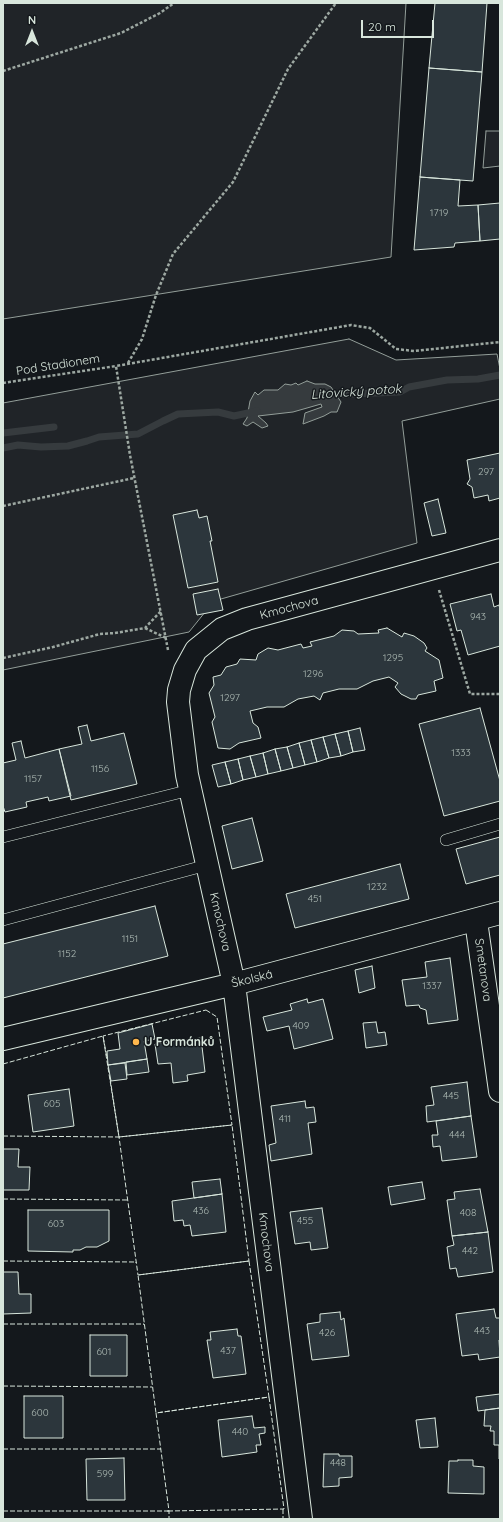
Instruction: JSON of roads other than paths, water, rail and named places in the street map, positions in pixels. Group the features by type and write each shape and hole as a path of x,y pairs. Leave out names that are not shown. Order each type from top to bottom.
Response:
{"street":[{"name":"Kmochova","path":"301,1519 234,984 187,775 178,702 179,690 185,670 196,650 222,630 247,619 500,550"},
{"name":"Školská","path":"3,1039 234,984 476,921 500,913"},
{"name":"Smetanova","path":"476,921 500,1091"}],"lane":[{"path":"3,838 190,790"},
{"path":"446,840 500,824"},
{"path":"3,920 207,865"}],"waterway":[{"name":"Litovický potok","path":"329,395 400,392 409,387 447,380 478,379 500,375"},
{"name":"Litovický potok","path":"3,448 18,445 41,447 68,446 99,437 138,434 178,414 218,412 234,416 257,411"},
{"path":"3,433 54,427"}],"place":[{"name":"U Formánků","path":"136,1042"}]}
